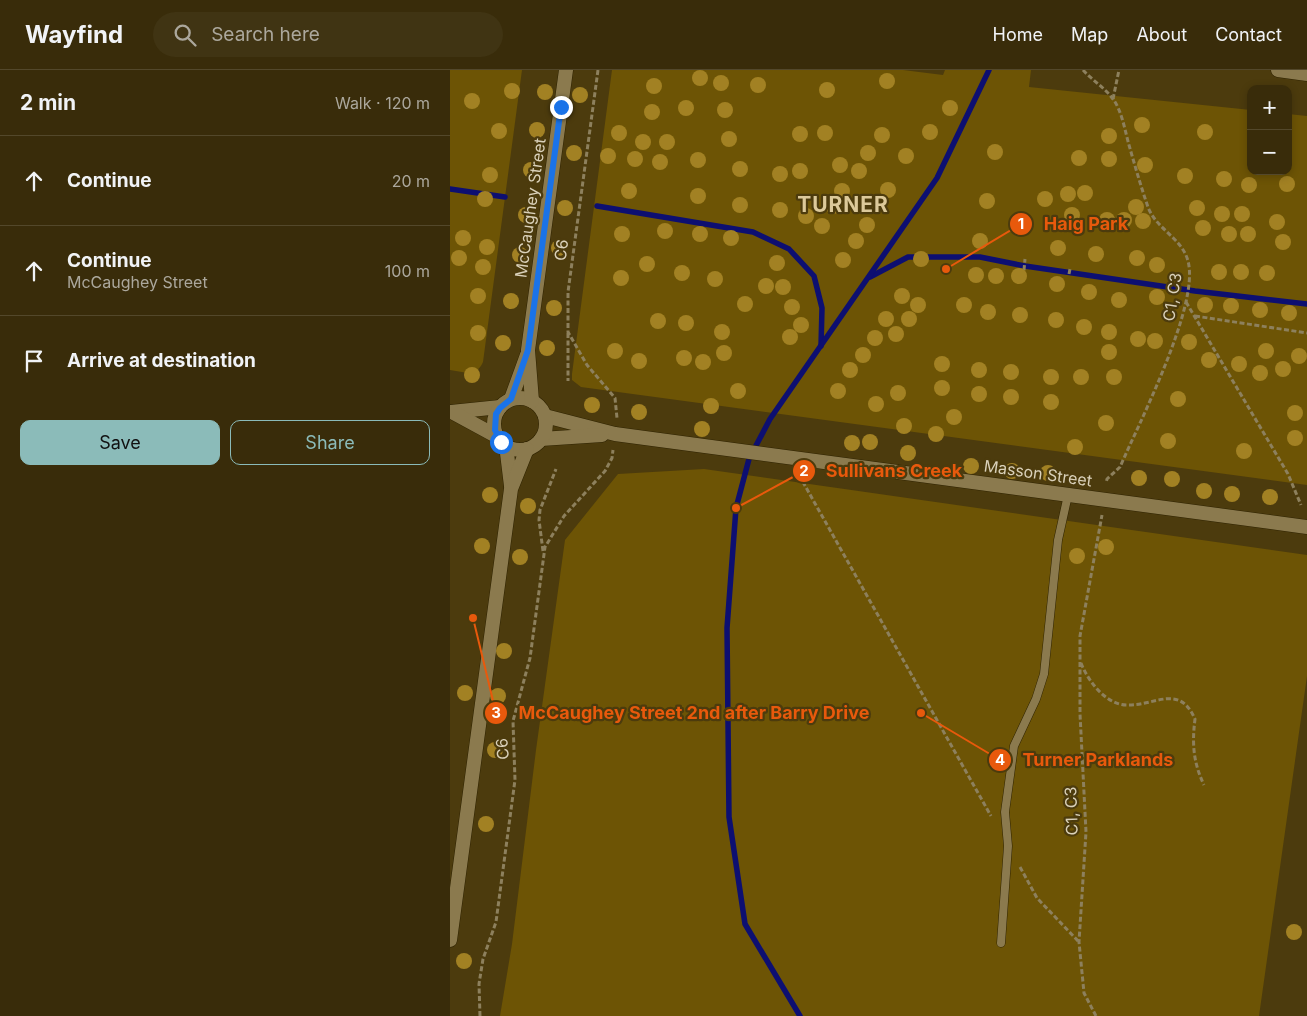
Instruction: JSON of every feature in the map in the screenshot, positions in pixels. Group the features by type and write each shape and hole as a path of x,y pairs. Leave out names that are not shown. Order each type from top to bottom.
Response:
{"street":[{"name":"McCaughey Street","path":"532,401 528,350 566,70"},
{"path":"1278,70 1307,74"},
{"name":"McCaughey Street","path":"506,403 528,350"},
{"path":"518,398 538,404 545,416 545,432 541,439 527,449 520,450 451,412 506,403 518,398"},
{"path":"506,403 494,422 502,441 511,489"},
{"name":"Masson Street","path":"545,416 614,440"},
{"name":"Masson Street","path":"541,439 614,440 732,450 1307,526"},
{"path":"450,940 511,489 527,449"}],"lane":[{"path":"1002,943 1008,846 1005,812 1014,746 1036,699 1044,674 1058,540 1068,495"}],"path":[{"name":"C6","path":"598,70 568,292 568,332 587,365 616,398 616,418"},
{"name":"C1, C3","path":"1083,70 1113,99 1126,131 1149,209 1158,223 1183,250 1188,262 1190,275 1178,334 1120,467 1107,478 1106,483"},
{"path":"1113,99 1119,70"},
{"path":"1024,270 1025,259"},
{"path":"1069,274 1070,269"},
{"path":"1186,301 1288,474 1301,506"},
{"path":"1194,316 1307,333"},
{"path":"568,332 568,382"},
{"name":"C6","path":"480,1016 479,984 483,959 496,922 515,780 513,721 530,658 543,554 548,540 564,516 605,471 612,458 614,440"},
{"path":"543,554 539,520 540,510 556,469"},
{"path":"797,473 993,820"},
{"name":"C1, C3","path":"1096,1016 1084,993 1081,979 1079,942 1086,832 1080,714 1080,636 1102,513"},
{"path":"1080,659 1092,682 1111,700 1127,705 1173,698 1186,705 1195,719 1192,736 1194,756 1204,785"},
{"path":"1008,846 1037,898 1079,942"}],"shaded area":[{"path":"450,70 522,70 483,362 473,372 450,370"},
{"path":"612,70 903,70 943,75 945,70 1031,70 1029,87 1247,110 1247,175 1292,175 1292,114 1307,116 1307,485 581,387 572,380"},
{"path":"704,469 1307,555 1307,676 1259,1016 500,1016 512,944 565,540 618,474"}],"waterway":[{"path":"800,1016 745,924 729,817 727,628 736,508 749,459 770,419 937,178 989,70"},
{"path":"450,189 505,197"},
{"path":"597,206 753,232 789,249 814,276 822,308 821,346"},
{"path":"870,277 908,257 980,257 1025,266 1195,291 1307,304"}],"place":[{"name":"Haig Park","path":"946,269"},
{"name":"Sullivans Creek","path":"736,508"},
{"name":"McCaughey Street 2nd after Barry Drive","path":"473,618"},
{"name":"Turner Parklands","path":"921,713"}],"district":[{"name":"TURNER","path":"843,205"}],"route":[{"path":"501,442 495,430 494,422 500,408 511,399 528,350 561,107"}]}
